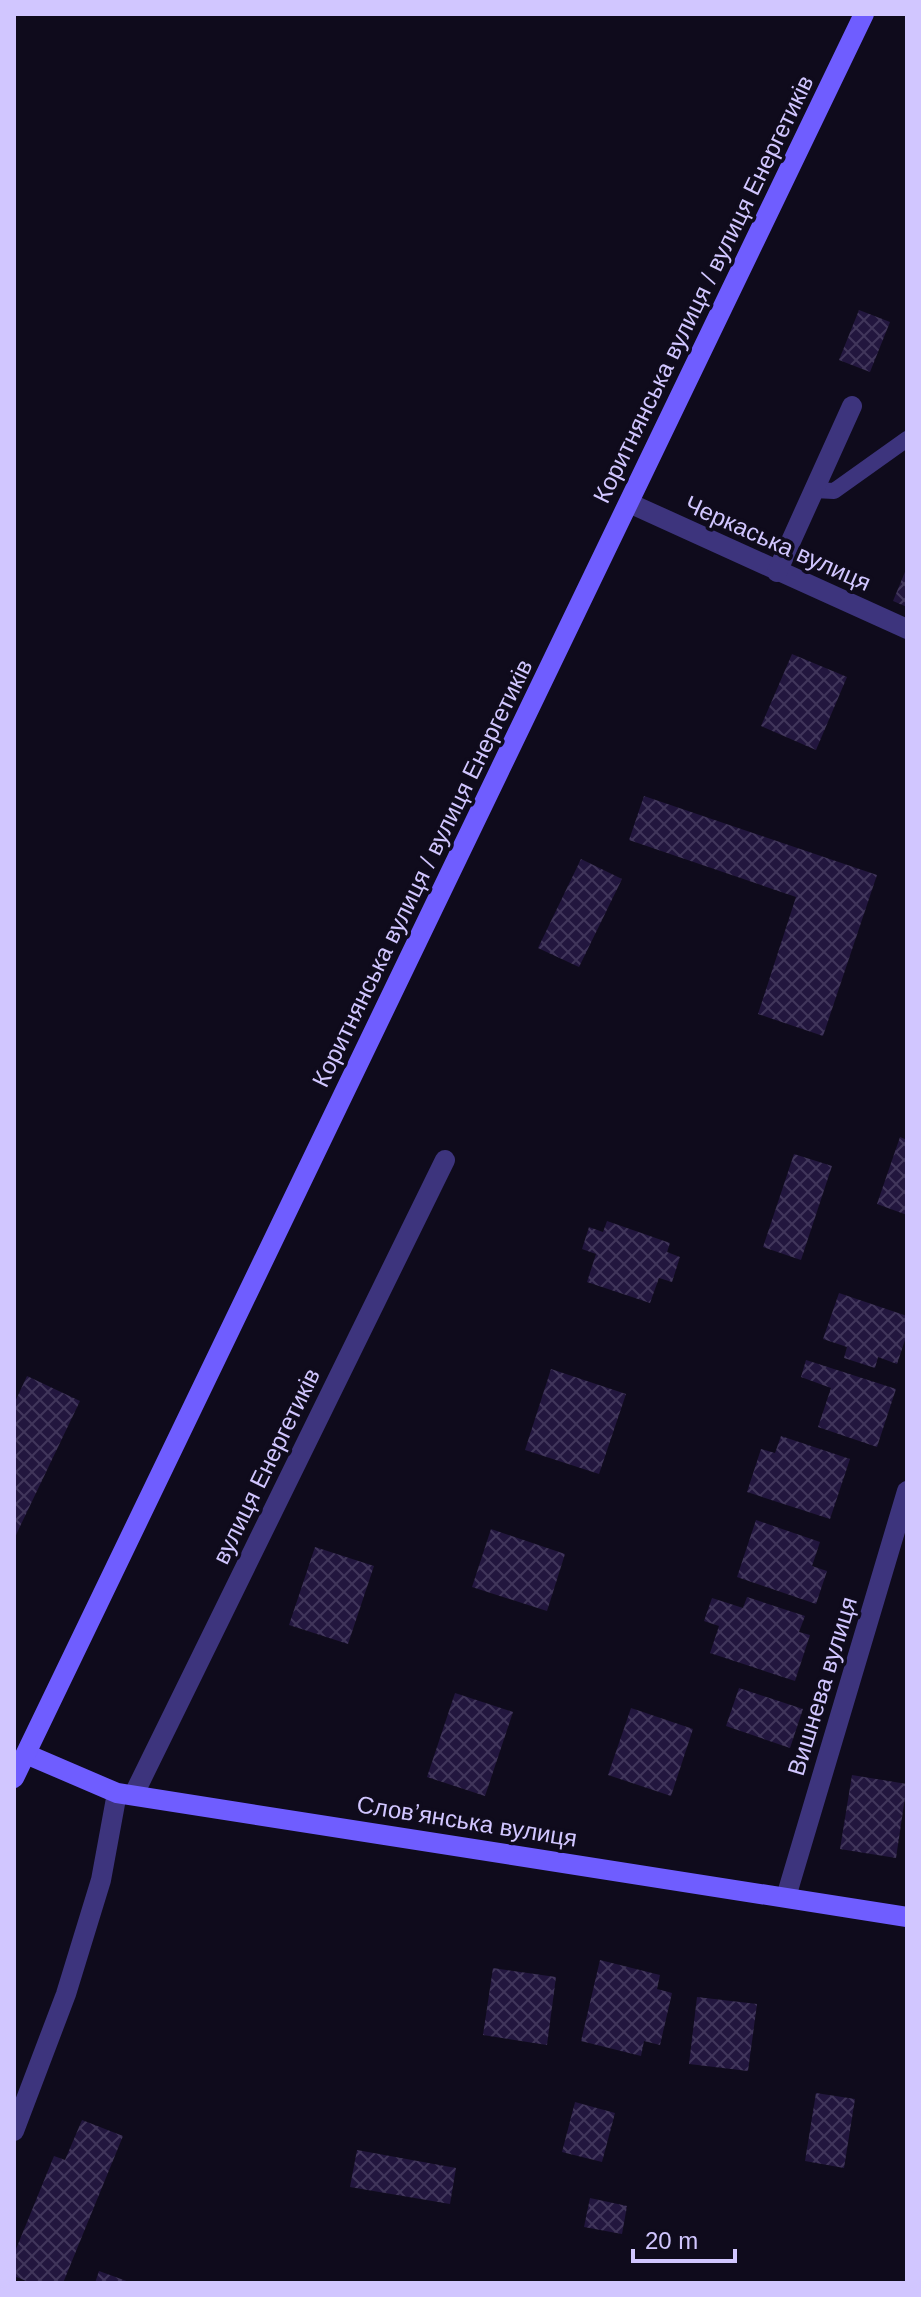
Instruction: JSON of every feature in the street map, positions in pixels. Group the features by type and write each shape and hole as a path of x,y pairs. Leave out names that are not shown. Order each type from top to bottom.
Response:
{"street":[{"name":"Коритнянська вулиця / вулиця Енергетиків","path":"14,1778 20,1751 864,14"},
{"path":"777,572 852,406"},
{"name":"Черкаська вулиця","path":"629,503 907,629"},
{"name":"вулиця Енергетиків","path":"14,2131 66,1994 125,1794 445,1160"},
{"name":"Вишнева вулиця","path":"786,1897 907,1491"},
{"name":"Словʼянська вулиця","path":"20,1751 125,1794 907,1917"}],"lane":[{"path":"814,490 834,491 907,439"}],"building":[{"path":"859,310 890,322 870,372 839,360"},
{"path":"907,567 907,607 893,601"},
{"path":"792,654 847,677 816,750 761,726"},
{"path":"644,796 877,875 823,1036 758,1014 796,897 629,840"},
{"path":"581,859 622,879 579,967 538,948"},
{"path":"900,1137 907,1140 907,1215 877,1204"},
{"path":"794,1154 832,1166 801,1260 763,1247"},
{"path":"607,1221 670,1243 667,1252 680,1257 672,1282 659,1278 650,1303 587,1282 596,1254 582,1249 589,1227 603,1232"},
{"path":"839,1293 907,1316 907,1334 897,1364 878,1357 875,1368 844,1358 847,1347 823,1339"},
{"path":"806,1360 896,1389 877,1447 818,1427 831,1388 801,1377"},
{"path":"551,1369 626,1394 599,1474 525,1450"},
{"path":"27,1376 80,1401 14,1539 14,1404"},
{"path":"781,1436 850,1459 830,1519 747,1492 761,1449 775,1453"},
{"path":"756,1520 820,1542 812,1566 827,1571 816,1604 737,1577"},
{"path":"491,1529 565,1554 547,1611 472,1587"},
{"path":"315,1547 374,1566 348,1644 289,1625"},
{"path":"747,1597 805,1616 799,1632 810,1635 795,1681 710,1653 719,1626 704,1621 712,1598 743,1608"},
{"path":"739,1688 803,1709 790,1748 726,1726"},
{"path":"455,1693 513,1712 485,1796 427,1777"},
{"path":"631,1708 693,1729 671,1796 608,1775"},
{"path":"852,1775 907,1784 896,1858 840,1849"},
{"path":"600,1960 660,1975 657,1989 672,1993 660,2045 644,2041 641,2056 581,2041"},
{"path":"493,1968 556,1977 547,2045 483,2035"},
{"path":"697,1997 757,2004 748,2071 689,2064"},
{"path":"816,2093 855,2099 844,2168 805,2161"},
{"path":"575,2102 615,2113 602,2162 562,2152"},
{"path":"82,2120 123,2136 63,2283 31,2283 14,2276 14,2254 54,2156 65,2160"},
{"path":"357,2150 456,2168 450,2204 350,2187"},
{"path":"590,2198 627,2206 622,2234 584,2227"},
{"path":"99,2271 132,2283 95,2283"}]}
